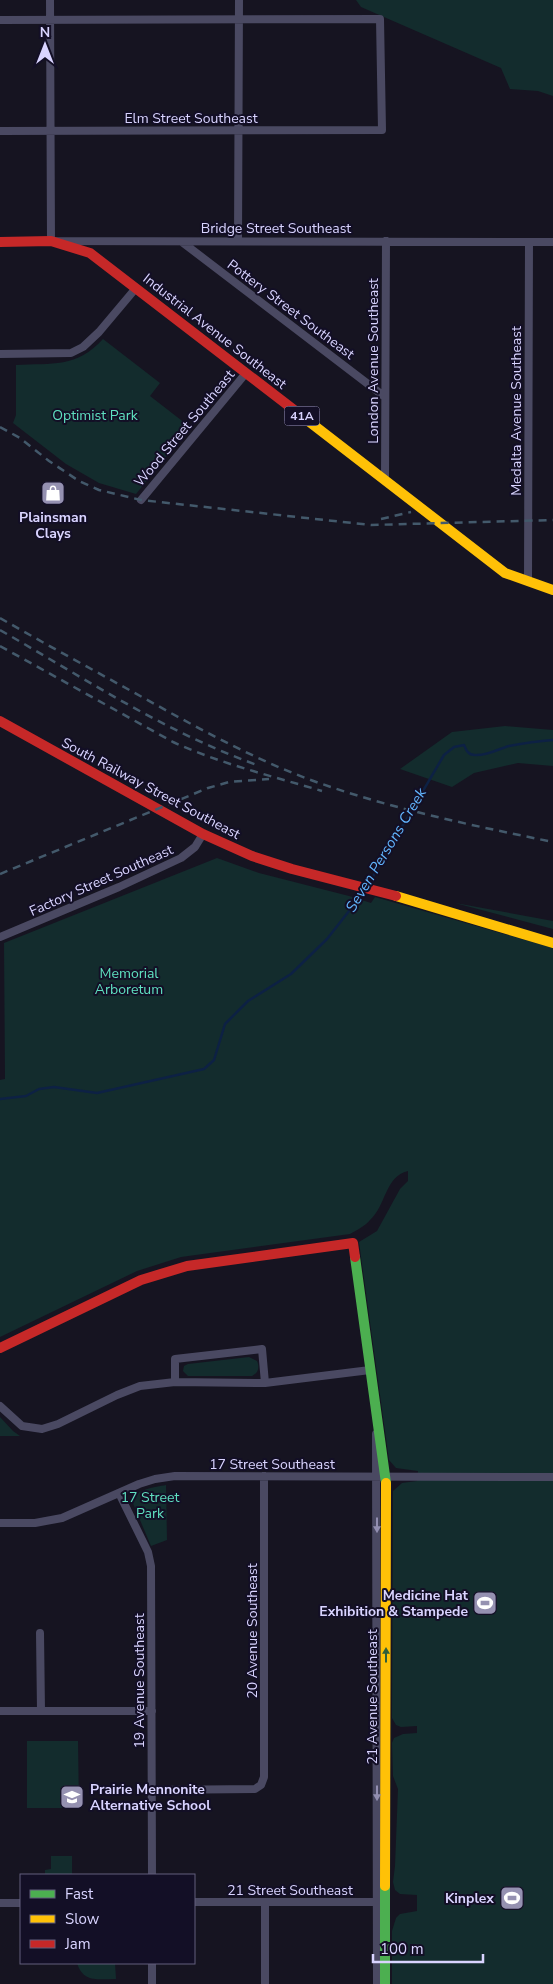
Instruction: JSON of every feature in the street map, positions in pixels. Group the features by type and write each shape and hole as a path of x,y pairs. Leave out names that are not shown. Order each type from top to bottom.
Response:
{"street":[{"path":"50,0 51,242"},
{"path":"238,241 239,0"},
{"name":"Elm Street Southeast","path":"0,131 382,130 380,19 239,20"},
{"path":"0,20 239,20"},
{"name":"Pottery Street Southeast","path":"182,241 385,397"},
{"name":"London Avenue Southeast","path":"385,480 386,241"},
{"name":"Bridge Street Southeast","path":"0,242 553,242"},
{"name":"Industrial Avenue Southeast","path":"51,242 90,253 505,573 553,590"},
{"name":"Medalta Avenue Southeast","path":"528,581 529,242"},
{"path":"0,354 71,353 83,347 99,332 136,288"},
{"name":"Wood Street Southeast","path":"141,500 246,373"},
{"name":"South Railway Street Southeast","path":"0,721 203,834 252,856 553,943"},
{"name":"Factory Street Southeast","path":"0,936 101,895 181,858 195,847 203,834"},
{"name":"21 Avenue Southeast","path":"0,1348 141,1280 187,1266 353,1242 376,1412 381,1477 381,1902 377,1984"},
{"path":"175,1382 175,1360 262,1349 265,1383"},
{"path":"0,1406 22,1426 42,1429 58,1424 117,1395 140,1386 175,1382 265,1383 370,1370"},
{"name":"17 Street Southeast","path":"0,1523 35,1522 62,1518 138,1484 175,1476 553,1477"},
{"name":"20 Avenue Southeast","path":"152,1790 255,1789 261,1785 264,1777 264,1476"},
{"name":"19 Avenue Southeast","path":"119,1493 148,1552 150,1566 152,1874"},
{"path":"40,1633 41,1711"},
{"path":"0,1711 152,1711"},
{"name":"21 Street Southeast","path":"195,1902 381,1902"},
{"path":"265,1902 265,1984"},
{"name":"21 Avenue Southeast","path":"381,1902 385,1984"},
{"path":"0,1903 20,1903"},
{"path":"152,1964 152,1984"}],"green space":[{"path":"356,0 553,0 553,96 538,91 510,89 501,68 361,7"},
{"name":"Optimist Park","path":"103,339 160,383 150,396 190,427 136,494 99,483 66,464 13,423 16,415 16,365 52,364 74,359 84,355"},
{"path":"505,726 553,730 553,766 518,763 474,773 452,787 400,769 452,732"},
{"name":"Memorial Arboretum","path":"217,858 259,873 371,903 375,897 553,948 553,1984 392,1984 392,1931 396,1918 400,1914 417,1911 417,1895 400,1894 395,1890 393,1882 398,1789 393,1776 392,1743 394,1738 403,1734 417,1733 417,1726 401,1727 396,1725 392,1718 393,1491 402,1483 417,1481 418,1471 396,1468 389,1460 359,1242 377,1231 400,1189 408,1181 408,1171 400,1174 390,1185 370,1220 350,1234 181,1257 137,1271 0,1337 0,1080 5,1079 4,943"},
{"path":"455,903 553,921 553,929"},
{"path":"249,1357 257,1361 258,1366 257,1372 252,1376 188,1376 183,1371 184,1366 188,1364"},
{"path":"0,1417 13,1431 20,1436 0,1436"},
{"name":"17 Street Park","path":"166,1485 167,1540 151,1546 132,1501 142,1491"},
{"path":"27,1741 78,1741 79,1808 27,1808"},
{"path":"51,1856 72,1856 72,1874 45,1874 45,1870 51,1869"},
{"path":"78,1964 115,1964 116,1979 87,1977"}],"waterway":[{"name":"Seven Persons Creek","path":"368,885 444,755 454,747 464,745 469,753 479,755 509,746 553,740"},
{"name":"Seven Persons Creek","path":"0,1099 26,1096 39,1089 54,1087 97,1093 204,1069 214,1060 225,1024 248,1001 291,974 327,939 364,892"}],"railway":[{"path":"0,427 20,438 49,461 79,481 99,490 141,500 371,525 553,520"},
{"path":"381,519 411,512"},
{"path":"0,618 203,730 244,751 308,779 398,807 553,842"},
{"path":"0,630 157,720 223,752 257,765"},
{"path":"0,646 173,742 228,763 322,791"},
{"path":"0,874 208,788 229,782 269,779"}],"traffic: fast":[{"path":"355,1257 386,1483"},
{"path":"385,1886 385,1984"}],"traffic: slow":[{"path":"298,413 505,573 553,590"},
{"path":"396,896 553,943"},
{"path":"385,1886 386,1483"}],"traffic: jam":[{"path":"0,242 51,241 90,253 298,413"},
{"path":"0,721 203,834 252,856 292,869 396,896"},
{"path":"0,1348 141,1280 187,1266 353,1243 355,1257"}],"place":[{"name":"Plainsman Clays","path":"53,493"},
{"name":"Medicine Hat Exhibition & Stampede","path":"485,1603"},
{"name":"Prairie Mennonite Alternative School","path":"72,1797"},
{"name":"Kinplex","path":"512,1898"}]}
